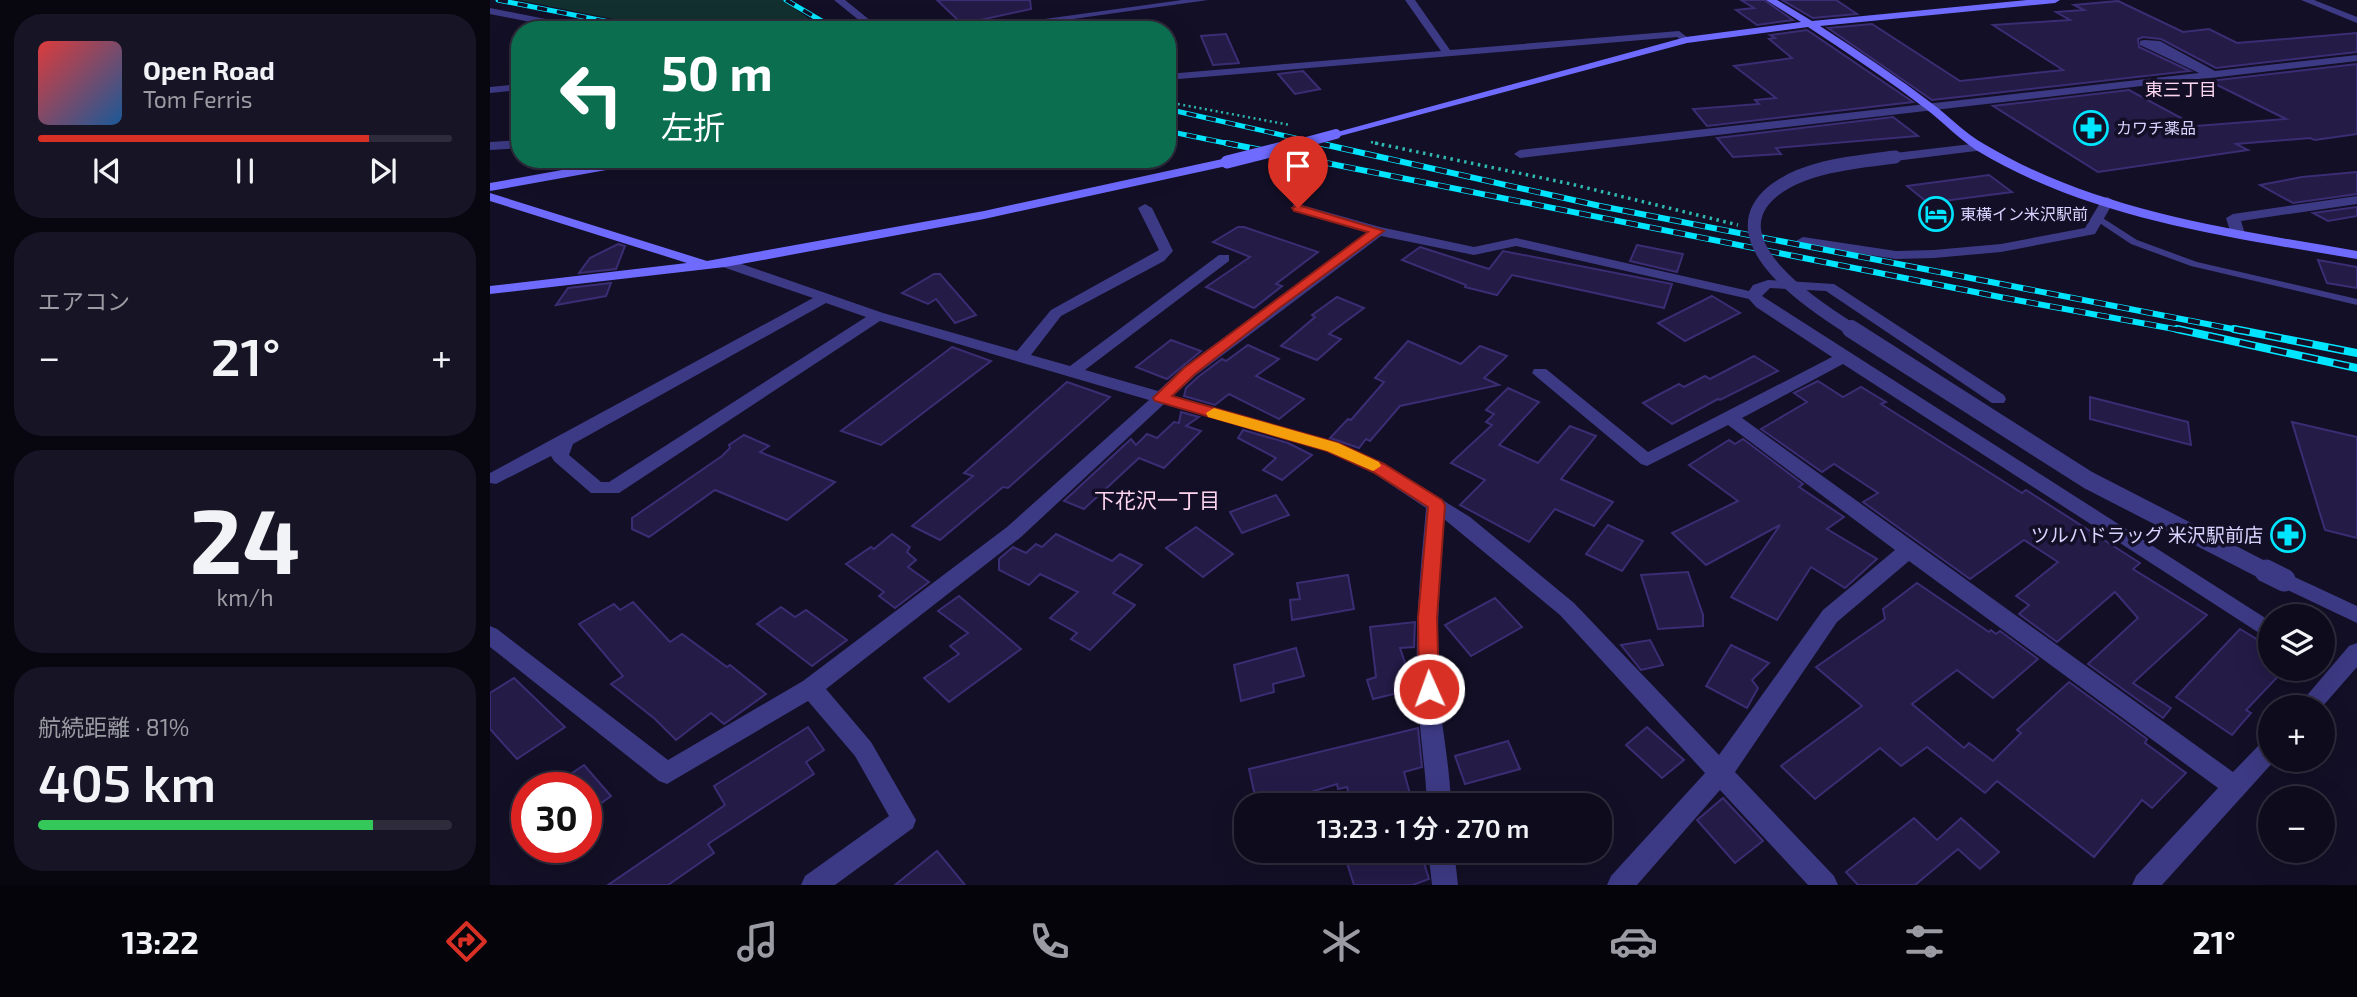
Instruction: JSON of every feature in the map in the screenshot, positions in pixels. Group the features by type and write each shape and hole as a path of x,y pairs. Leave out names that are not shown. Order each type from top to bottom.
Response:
{"street":[{"path":"839,0 866,21"},
{"path":"1041,21 1203,0"},
{"path":"1410,0 1448,54"},
{"path":"1771,0 1811,24 1930,107 1980,147 2039,177 2108,201 2238,234 2357,255"},
{"path":"490,290 725,263 985,215 1227,162 1597,66 1686,40 1811,24 2055,0"},
{"path":"2306,0 2357,20"},
{"path":"490,11 541,21"},
{"path":"1072,21 1073,17"},
{"path":"1176,76 1679,34 1686,40"},
{"path":"2144,43 2160,44 2165,47 2163,49 2210,74 2144,43"},
{"path":"1520,154 2357,58"},
{"path":"490,90 511,88"},
{"path":"490,146 511,145"},
{"path":"1980,147 1856,162 1806,175 1783,185 1768,196 1755,219 1758,243 1778,274 1839,320 2112,494 2357,615"},
{"path":"490,187 595,168"},
{"path":"490,197 708,265"},
{"path":"2238,234 2233,218 2357,200"},
{"path":"1803,241 1896,255 2001,248 2090,232 2108,201"},
{"path":"1021,357 1056,313 1159,258 1166,251 1146,208"},
{"path":"1298,208 1378,231 1474,251 1516,243 1754,296 1760,304 2258,624"},
{"path":"490,635 667,773 811,688 1014,532 1190,371 1273,306 1378,231"},
{"path":"1072,372 1224,258"},
{"path":"725,263 878,316 1332,447 1378,468 1463,522 1567,610 1825,885"},
{"path":"1754,296 1758,288 1768,284 1829,287 1864,307 1998,399"},
{"path":"496,478 823,299"},
{"path":"566,440 560,457 597,488 613,488 878,316"},
{"path":"1540,373 1647,460 1845,357"},
{"path":"1728,416 2235,787"},
{"path":"1436,505 1427,618 1430,713 1438,765 1439,793"},
{"path":"1620,885 1720,774 1830,617 1908,550"},
{"path":"2335,667 2357,652"},
{"path":"811,688 863,749 904,820 814,885"},
{"path":"2145,885 2258,762"},
{"path":"1442,863 1445,885"}],"lane":[{"path":"2098,218 2134,242 2193,264 2357,302"}],"path":[{"path":"1176,105 1296,126"},
{"path":"1362,140 1571,184 1738,225"}],"green space":[{"path":"518,0 783,0 812,21 623,21"}],"building":[{"path":"937,0 1030,0 1031,9 976,21 959,21"},
{"path":"1741,0 1764,0 1793,20 1757,25 1736,10 1754,8"},
{"path":"1782,0 1836,0 1857,14 1813,18"},
{"path":"2118,1 2183,32 2209,29 2237,43 2357,33 2357,52 2216,68 2161,39 2143,37 2138,39 2139,47 2190,71 1932,100 1828,28 1872,24 1960,81 2063,70 1993,25 2070,20 2056,12 2084,10 2074,5"},
{"path":"1807,30 1913,102 1707,126 1693,109 1759,104 1755,100 1776,98 1734,66 1792,58 1769,39 1775,38 1770,35"},
{"path":"1226,34 1239,63 1213,65 1201,36"},
{"path":"2357,64 2357,134 2315,140 2310,138 2236,144 2248,150 2098,172 1993,106 2129,90 2196,126 2286,119 2209,81"},
{"path":"1303,71 1320,89 1295,94 1278,74"},
{"path":"1893,117 1918,136 1776,148 1781,154 1733,157 1717,138"},
{"path":"2357,172 2357,194 2293,203 2260,185 2302,177"},
{"name":"東横イン米沢駅前","path":"1989,175 2012,192 1928,203 1907,186"},
{"path":"2357,207 2357,216 2328,221 2313,213"},
{"path":"1238,227 1318,252 1276,284 1282,286 1254,308 1206,287 1250,257 1213,242"},
{"path":"618,244 625,246 616,269 579,273 590,258"},
{"path":"1637,245 1683,254 1677,272 1630,261"},
{"path":"1420,247 1489,269 1503,251 1672,284 1664,308 1512,275 1497,295 1465,287 1466,285 1402,260"},
{"path":"2318,260 2357,267 2357,288 2327,283"},
{"path":"934,274 940,274 976,315 955,323 936,299 928,304 902,293"},
{"path":"611,283 606,296 556,305 568,288"},
{"path":"1712,296 1740,313 1685,341 1658,323"},
{"path":"1337,297 1364,308 1329,334 1341,339 1317,360 1281,346 1315,317 1312,315"},
{"path":"1171,340 1201,351 1167,379 1136,367"},
{"path":"1408,341 1461,364 1480,346 1507,356 1484,378 1499,385 1400,406 1370,441 1366,439 1359,448 1330,438 1348,419 1351,420 1384,382 1375,378"},
{"path":"1248,345 1279,359 1256,376 1304,399 1279,419 1229,394 1215,405 1184,396 1186,388 1198,377 1222,359 1226,361"},
{"path":"952,347 991,361 881,445 841,431"},
{"path":"1754,356 1778,371 1672,424 1643,403 1679,384 1684,387 1705,376 1710,379"},
{"path":"1818,381 1843,397 1861,387 1886,402 1881,404 2022,493 2026,490 2140,563 2133,569 2207,615 2133,683 2171,708 2163,718 2088,664 2138,618 2115,592 2057,642 2019,614 2029,605 2016,596 2058,562 2024,540 1970,579 1863,502 1878,493 1834,464 1822,472 1761,429 1807,402 1794,393"},
{"path":"1067,382 1110,397 1008,488 1003,487 940,540 912,526 973,476 964,473"},
{"path":"1508,388 1539,402 1499,445 1538,463 1570,426 1596,436 1561,479 1613,502 1594,526 1555,509 1529,542 1460,505 1485,480 1451,463 1492,425 1486,422 1494,414 1486,410"},
{"path":"2090,397 2188,422 2191,445 2090,419"},
{"path":"1181,412 1199,417 1186,426 1201,431 1164,468 1139,458 1084,509 1064,501 1131,439 1136,445 1147,434 1157,438 1174,422 1179,423"},
{"name":"ツルハドラッグ 米沢駅前店","path":"2292,422 2357,437 2357,538 2325,530"},
{"path":"1243,430 1288,443 1312,455 1282,480 1263,470 1276,458 1238,438"},
{"path":"744,435 769,446 760,452 835,482 787,520 715,490 649,537 632,529 632,518 722,456 730,448 729,445"},
{"path":"1743,439 1803,484 1799,487 1844,517 1827,529 1877,559 1845,588 1811,567 1777,620 1731,597 1780,525 1706,565 1672,533 1738,501 1689,465 1729,440 1735,444"},
{"path":"1276,495 1289,515 1242,533 1230,512"},
{"path":"1608,525 1643,541 1622,571 1586,554"},
{"path":"1196,527 1233,554 1203,577 1166,548"},
{"path":"892,534 910,547 907,552 916,560 908,567 929,582 895,608 879,596 884,592 846,564 871,547 874,549"},
{"path":"1056,534 1112,561 1120,554 1142,565 1113,593 1135,605 1090,650 1071,639 1077,633 1050,618 1078,592 1040,574 1029,585 999,570 999,559 1013,547 1026,553 1036,544 1042,547"},
{"path":"1688,572 1703,615 1703,626 1658,629 1641,575"},
{"path":"1348,575 1354,609 1292,620 1290,600 1300,599 1297,583"},
{"path":"1917,583 1989,632 1991,630 1996,634 2000,631 2038,659 1993,698 1957,670 1912,704 1964,748 1969,743 1993,761 2021,733 2017,730 2069,682 2147,739 2145,743 2186,773 2152,808 2142,800 2094,857 1997,781 1985,793 1927,747 1901,766 1880,748 1815,799 1781,766 1862,706 1816,667 1885,619 1883,609"},
{"path":"959,596 1021,649 949,702 924,678 959,654 950,646 968,633 938,611"},
{"path":"1495,598 1522,627 1471,656 1445,625"},
{"path":"633,602 670,642 682,634 727,667 730,665 766,694 724,724 711,713 676,740 655,719 611,684 623,676 579,624 614,604 620,610"},
{"path":"781,607 795,617 806,610 847,640 812,666 757,624"},
{"path":"1415,622 1414,647 1400,648 1414,689 1373,699 1367,680 1376,677 1370,627"},
{"path":"2240,629 2258,640 2258,681 2274,681 2246,710 2251,713 2232,735 2176,697"},
{"path":"1650,640 1663,665 1641,670 1621,645"},
{"path":"1731,645 1769,663 1752,680 1758,688 1747,708 1706,686"},
{"path":"1296,648 1304,676 1273,684 1274,692 1241,701 1234,665"},
{"path":"514,678 565,727 517,759 490,729 490,693"},
{"path":"808,727 824,750 806,762 814,774 708,844 714,853 668,885 608,885 725,805 714,786"},
{"path":"1647,727 1684,760 1662,778 1626,745"},
{"path":"1418,728 1422,767 1404,772 1410,793 1349,793 1347,787 1338,789 1337,784 1307,793 1254,793 1249,769"},
{"path":"1508,741 1520,769 1465,784 1455,756"},
{"path":"584,765 590,772 574,772"},
{"path":"602,786 611,796 602,802"},
{"path":"1723,798 1763,841 1735,863 1697,820"},
{"path":"1914,818 1937,840 1961,818 1999,852 1980,869 1958,849 1915,885 1858,885 1846,872"},
{"path":"937,851 965,885 895,885"},
{"path":"1347,863 1424,863 1429,879 1413,885 1354,885"}],"railway":[{"path":"498,0 604,21"},
{"path":"786,0 822,21"},
{"path":"1176,111 1326,145"},
{"path":"1176,133 1235,145"},
{"path":"1226,143 2005,298 2185,331"},
{"path":"1318,143 1600,206 2243,331"},
{"path":"2177,329 2357,368"},
{"path":"2234,329 2357,353"}],"slow traffic":[{"path":"1214,413 1332,447 1373,466"}],"place":[{"name":"カワチ薬品","path":"2091,128"},
{"name":"東横イン米沢駅前","path":"1936,214"},
{"name":"ツルハドラッグ 米沢駅前店","path":"2288,535"}],"district":[{"name":"東三丁目","path":"2181,90"},
{"name":"下花沢一丁目","path":"1157,501"}],"route":[{"path":"1298,208 1378,231 1273,306 1190,371 1161,398 1332,447 1378,468 1436,505 1427,618 1429,689"}]}
